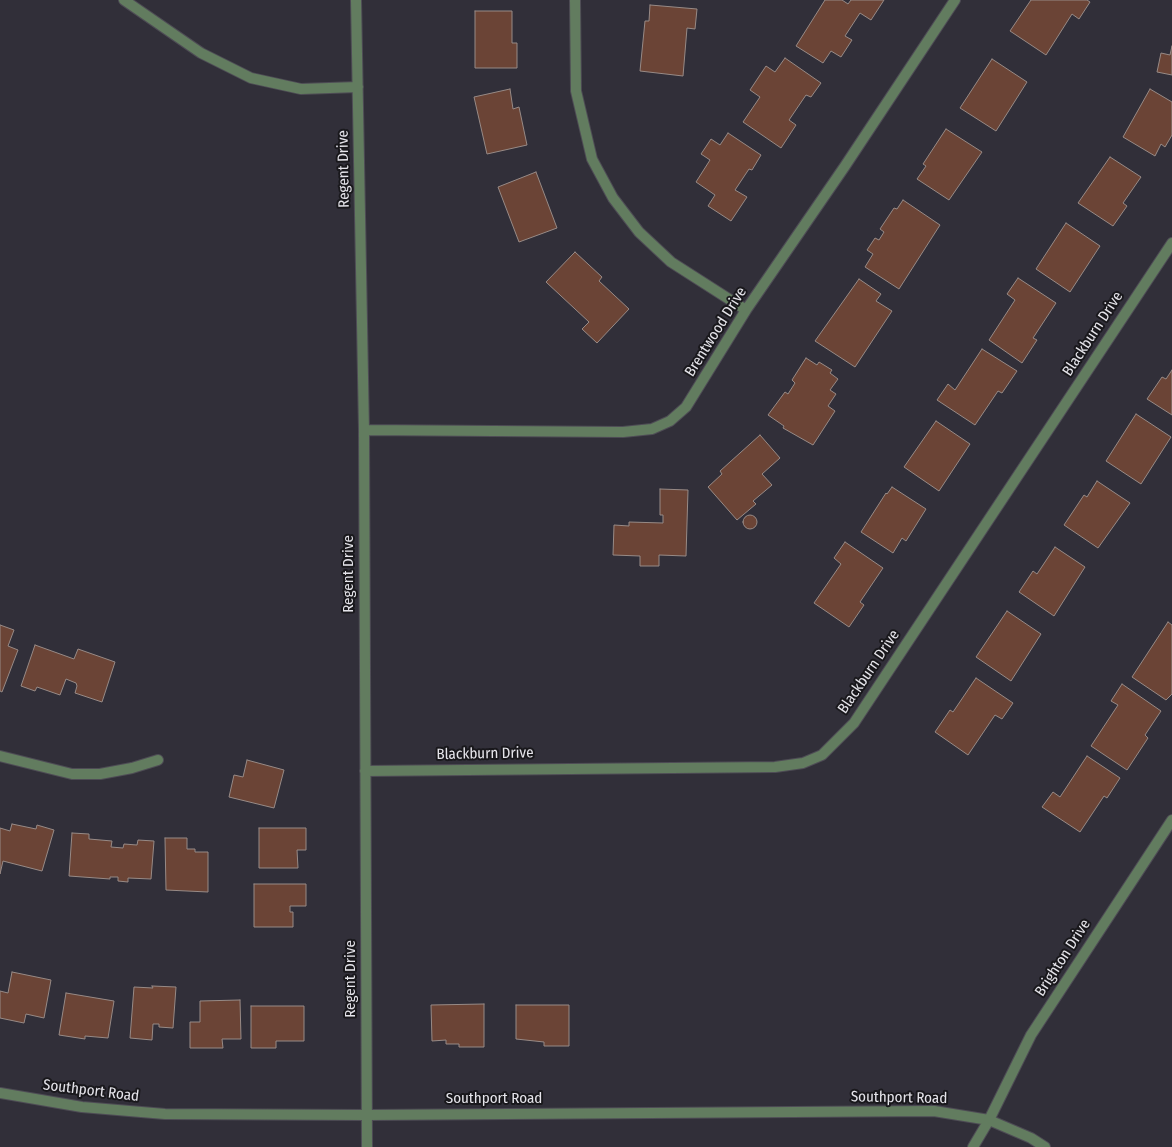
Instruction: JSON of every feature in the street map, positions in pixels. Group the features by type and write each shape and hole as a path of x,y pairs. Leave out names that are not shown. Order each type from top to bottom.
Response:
{"street":[{"path":"124,0 201,53 251,78 301,89 358,87"},
{"name":"Regent Drive","path":"356,0 364,430 367,1147"},
{"path":"575,0 576,91 592,159 609,190 639,232 671,262 746,310"},
{"name":"Brentwood Drive","path":"364,430 623,432 652,429 670,421 686,406 746,310 845,166 955,0"},
{"name":"Blackburn Drive","path":"365,771 775,767 803,763 822,755 854,723 1172,243"},
{"path":"0,756 72,774 100,774 132,768 158,760"},
{"name":"Brighton Drive","path":"973,1147 990,1120 1030,1035 1172,820"},
{"name":"Southport Road","path":"0,1092 82,1107 165,1114 367,1115 934,1111 990,1120 1045,1147"}],"building":[{"path":"825,0 842,0 848,4 851,0 884,0 871,20 860,13 845,36 852,40 841,57 831,51 823,63 796,46"},
{"path":"1031,0 1087,0 1090,2 1079,19 1072,14 1046,55 1010,31"},
{"path":"650,5 697,9 695,29 687,28 683,76 640,71 645,21 649,21"},
{"path":"475,11 512,11 512,43 517,43 517,68 475,68"},
{"path":"1172,46 1172,75 1157,72 1161,53 1170,55"},
{"path":"785,58 821,83 811,97 806,95 789,120 796,125 781,148 743,122 760,97 750,90 766,66 775,72"},
{"path":"992,59 1027,82 996,131 960,108"},
{"path":"510,89 513,109 519,107 527,145 487,154 474,97"},
{"path":"1150,89 1172,102 1172,135 1165,147 1161,144 1155,156 1123,137"},
{"path":"946,129 982,152 949,200 917,179 926,166 923,164"},
{"path":"728,133 761,155 752,170 749,169 735,190 747,197 731,221 708,206 715,195 696,182 710,160 701,154 711,139 720,145"},
{"path":"1110,157 1141,177 1123,203 1127,206 1113,226 1078,203"},
{"path":"536,172 557,228 519,242 498,187"},
{"path":"903,200 940,225 899,289 865,267 873,254 867,250 875,238 879,240 884,232 880,229 894,208 897,209"},
{"path":"1066,223 1100,246 1070,292 1036,269"},
{"path":"575,252 602,277 599,281 629,309 597,343 582,329 589,322 546,282"},
{"path":"1018,278 1056,303 1033,338 1037,340 1022,363 989,340 1015,300 1007,294"},
{"path":"859,279 881,294 876,301 892,311 855,367 815,341"},
{"path":"982,349 1017,371 1002,393 998,391 975,425 937,400 948,384 955,390"},
{"path":"806,358 817,365 819,362 832,370 830,373 838,379 830,390 836,394 828,406 835,411 813,445 783,428 784,426 768,415 785,392 788,394 795,383 792,380"},
{"path":"1172,370 1172,415 1147,399 1162,377 1166,379"},
{"path":"1136,414 1171,437 1141,484 1106,461"},
{"path":"936,421 970,444 939,491 904,467"},
{"path":"760,435 780,458 762,474 772,485 753,501 756,504 737,520 708,487 722,474 720,471"},
{"path":"1097,481 1130,503 1098,548 1064,525 1084,495 1087,497"},
{"path":"892,487 926,509 906,541 902,538 893,553 861,532 886,493"},
{"path":"660,489 688,490 686,556 659,555 659,566 640,566 640,556 613,555 614,525 629,526 629,522 663,523 663,515 660,515"},
{"path":"750,515 755,517 757,522 755,527 750,529 745,527 743,522 745,517"},
{"path":"845,542 883,568 860,602 864,605 849,627 814,603 841,564 834,558"},
{"path":"1055,547 1085,567 1054,616 1019,592 1033,571 1037,574"},
{"path":"1007,611 1041,634 1011,681 976,657"},
{"path":"1168,622 1172,625 1172,694 1166,700 1132,677"},
{"path":"0,625 14,630 8,646 18,650 2,692 0,691"},
{"path":"35,645 74,659 78,649 115,662 102,702 75,693 76,683 66,679 60,695 37,687 35,691 21,686"},
{"path":"976,678 1013,703 1002,719 995,715 968,755 935,732 950,710 953,712"},
{"path":"1122,684 1161,711 1145,735 1148,738 1127,770 1091,746 1118,705 1111,701"},
{"path":"1087,756 1120,778 1107,798 1104,796 1080,832 1042,807 1053,792 1060,797"},
{"path":"247,760 284,770 274,808 229,797 234,775 243,777"},
{"path":"12,824 36,829 37,825 54,830 42,871 3,861 0,874 0,828 10,831"},
{"path":"259,828 306,828 306,850 297,850 298,868 259,868"},
{"path":"72,833 89,834 89,839 112,841 111,847 123,848 124,844 137,845 138,840 154,841 151,879 128,878 128,882 118,881 118,877 110,877 110,879 69,876"},
{"path":"165,838 187,838 187,849 195,849 195,852 208,852 208,892 166,890"},
{"path":"254,884 306,884 306,906 290,906 290,912 293,912 293,927 254,927"},
{"path":"12,972 51,980 44,1018 26,1014 24,1023 0,1018 0,991 8,993"},
{"path":"152,986 176,987 173,1028 159,1027 159,1024 153,1024 152,1040 130,1038 134,987 153,988"},
{"path":"66,993 114,1001 108,1038 85,1036 85,1039 59,1035"},
{"path":"240,1000 241,1039 222,1039 223,1048 190,1048 190,1022 200,1022 200,1001"},
{"path":"484,1004 484,1047 459,1047 459,1044 446,1044 446,1040 432,1041 431,1005"},
{"path":"516,1005 569,1005 569,1046 544,1046 544,1042 516,1039"},
{"path":"251,1006 304,1006 304,1041 276,1041 276,1048 251,1048"}]}
